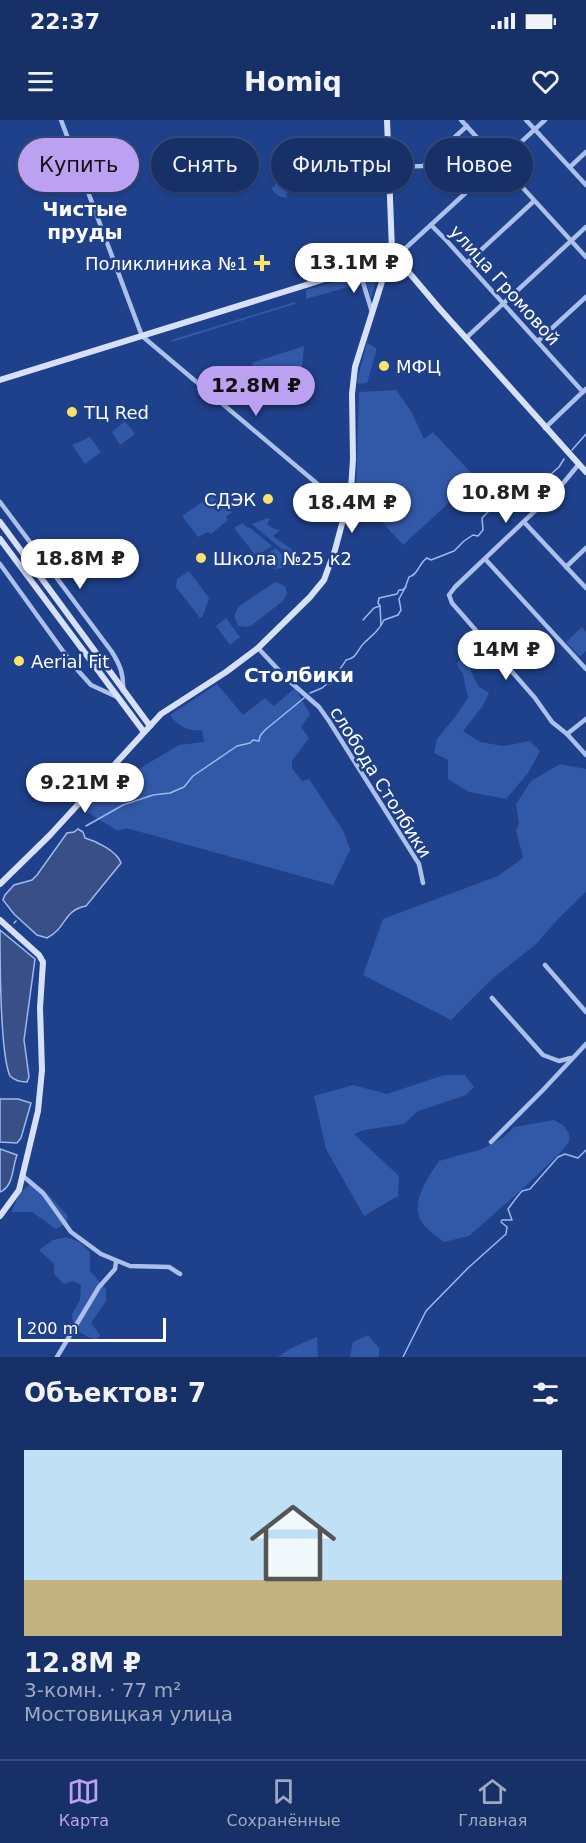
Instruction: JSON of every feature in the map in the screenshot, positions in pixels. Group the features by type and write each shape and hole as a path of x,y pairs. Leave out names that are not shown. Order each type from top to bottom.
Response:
{"main road":[{"path":"387,120 388,138"},
{"path":"0,884 50,835 168,709 226,672 258,648 320,586 335,550 353,475 353,379 361,345 392,250 390,192"},
{"path":"392,250 466,338 586,472"},
{"path":"0,380 396,257"},
{"path":"0,522 123,691 147,729"},
{"path":"0,539 119,697 147,729"},
{"path":"0,920 39,955 43,962 39,1008 42,1070 40,1091 19,1190 0,1216"}],"street":[{"path":"61,120 142,336 346,508"},
{"path":"460,120 477,138"},
{"path":"526,120 586,185"},
{"path":"525,138 545,120"},
{"path":"413,166 423,166 466,126"},
{"path":"570,166 586,152"},
{"path":"396,257 467,192"},
{"path":"526,192 586,257"},
{"path":"467,262 534,201"},
{"name":"улица Громовой","path":"431,225 584,390"},
{"path":"466,338 586,227"},
{"path":"359,269 372,312"},
{"path":"538,341 586,297"},
{"path":"546,428 584,390"},
{"path":"579,464 560,488 486,560 454,587 449,595 452,603 552,722 586,755"},
{"path":"0,502 112,652 124,677 123,691"},
{"path":"524,522 586,588"},
{"path":"566,567 586,548"},
{"path":"486,560 586,669"},
{"path":"0,564 73,665 91,685 119,697"},
{"name":"слобода Столбики","path":"258,648 287,679 320,707 419,864 423,884"},
{"path":"567,735 586,719"},
{"path":"545,965 586,1012"},
{"path":"492,998 543,1055 559,1061 571,1058"},
{"path":"491,1142 586,1044"},
{"path":"23,1176 43,1192 71,1232 100,1254 116,1262 142,1267 169,1267 180,1274"},
{"path":"57,1357 99,1287 115,1269 116,1262"}],"shaded area":[{"path":"275,192 289,192 286,194 287,197"},
{"path":"375,269 379,272 371,298 364,275 365,272"},
{"path":"352,276 358,277 359,284 306,299 306,290"},
{"path":"295,302 295,304 172,342 171,340"},
{"path":"367,343 376,348 376,352 367,383 358,384 357,381"},
{"path":"304,346 300,385 287,389 281,368 266,373 265,369 255,372 252,363"},
{"path":"396,390 411,411 424,439 433,432 476,478 403,545 356,494 359,392"},
{"path":"125,421 135,434 120,445 112,432"},
{"path":"90,437 101,452 85,464 72,445"},
{"path":"212,495 232,512 226,517 228,520 211,534 208,532 198,537 182,516"},
{"path":"270,519 267,524 280,530 273,536 297,553 292,558 252,524"},
{"path":"242,523 272,546 256,556 234,528"},
{"path":"275,548 289,560 289,564 284,568 274,569 264,556"},
{"path":"189,571 209,598 203,616 200,618 176,587 177,579"},
{"path":"275,582 285,586 287,594 283,601 252,625 238,626 234,616 238,607"},
{"path":"226,618 240,637 230,645 216,626"},
{"path":"582,627 586,632 586,651 580,657 566,642"},
{"path":"462,659 466,660 478,686 489,693 482,707 463,731 480,742 504,746 530,741 540,751 528,773 506,799 469,792 448,779 448,760 434,753 437,739 468,698 463,674 457,665"},
{"path":"217,684 243,715 265,698 274,706 295,688 310,714 301,727 309,738 292,761 292,768 302,781 309,779 344,832 350,850 333,885 126,828 118,831 82,809 119,765 127,776 179,745 204,742 202,730 184,727 170,715"},
{"path":"560,764 586,769 586,892 535,945 492,979 451,1020 363,975 383,919 498,876 523,858 516,830 519,824 516,804 531,781"},
{"path":"78,829 83,832 85,838 111,851 121,863 86,906 78,908 69,915 54,934 47,938 37,935 14,914 3,900 14,885 32,880 67,833"},
{"path":"0,930 35,959 24,1040 29,1077 27,1082 12,1078 7,1065 1,1006"},
{"path":"444,1075 465,1075 474,1087 466,1095 418,1111 404,1124 364,1130 354,1134 399,1176 398,1196 364,1216 326,1149 314,1096 353,1085 387,1094"},
{"path":"0,1099 18,1099 31,1103 21,1138 17,1143 0,1142"},
{"path":"554,1120 564,1126 569,1134 569,1142 527,1185 469,1236 444,1242 422,1222 418,1204 426,1181 439,1161 482,1149 504,1137 514,1127"},
{"path":"0,1149 17,1155 8,1186 0,1192"},
{"path":"31,1184 48,1194 68,1216 67,1223 56,1229 32,1212 12,1212 19,1196"},
{"path":"66,1237 80,1242 90,1252 90,1271 106,1289 106,1301 91,1323 100,1335 96,1339 74,1329 72,1314 80,1300 81,1285 73,1281 64,1284 54,1274 54,1264 39,1250 53,1240"},
{"path":"368,1335 379,1348 379,1357 350,1357 353,1342"},
{"path":"317,1337 318,1357 278,1357 291,1348"}],"waterway":[{"path":"572,450 586,434"},
{"path":"310,693 328,683 331,684 346,660 355,655 384,620 398,615 401,610 399,599 409,577 424,560 427,558 431,560 454,551 473,535 478,536 483,530 482,518 490,510 497,505 512,502 512,496 520,493 523,486 525,487 534,480 542,482 559,467 564,459"},
{"path":"363,620 374,608 380,606 379,598 397,594 399,590 406,587"},
{"path":"380,606 381,625"},
{"path":"86,826 123,805 184,787 193,776 237,746 253,740 259,741 265,730 304,698"},
{"path":"403,1357 426,1311 468,1268 506,1234 507,1227 501,1222 512,1220 508,1209 522,1191 530,1189 558,1157 565,1154 578,1158 586,1150"}],"place":[{"name":"Поликлиника №1","path":"262,263"},
{"name":"МФЦ","path":"384,366"},
{"name":"ТЦ Red","path":"72,412"},
{"name":"СДЭК","path":"268,499"},
{"name":"Школа №25 к2","path":"201,558"},
{"name":"Aerial Fit","path":"19,661"}],"district":[{"name":"Чистые пруды","path":"85,220"},
{"name":"Столбики","path":"299,675"}]}
